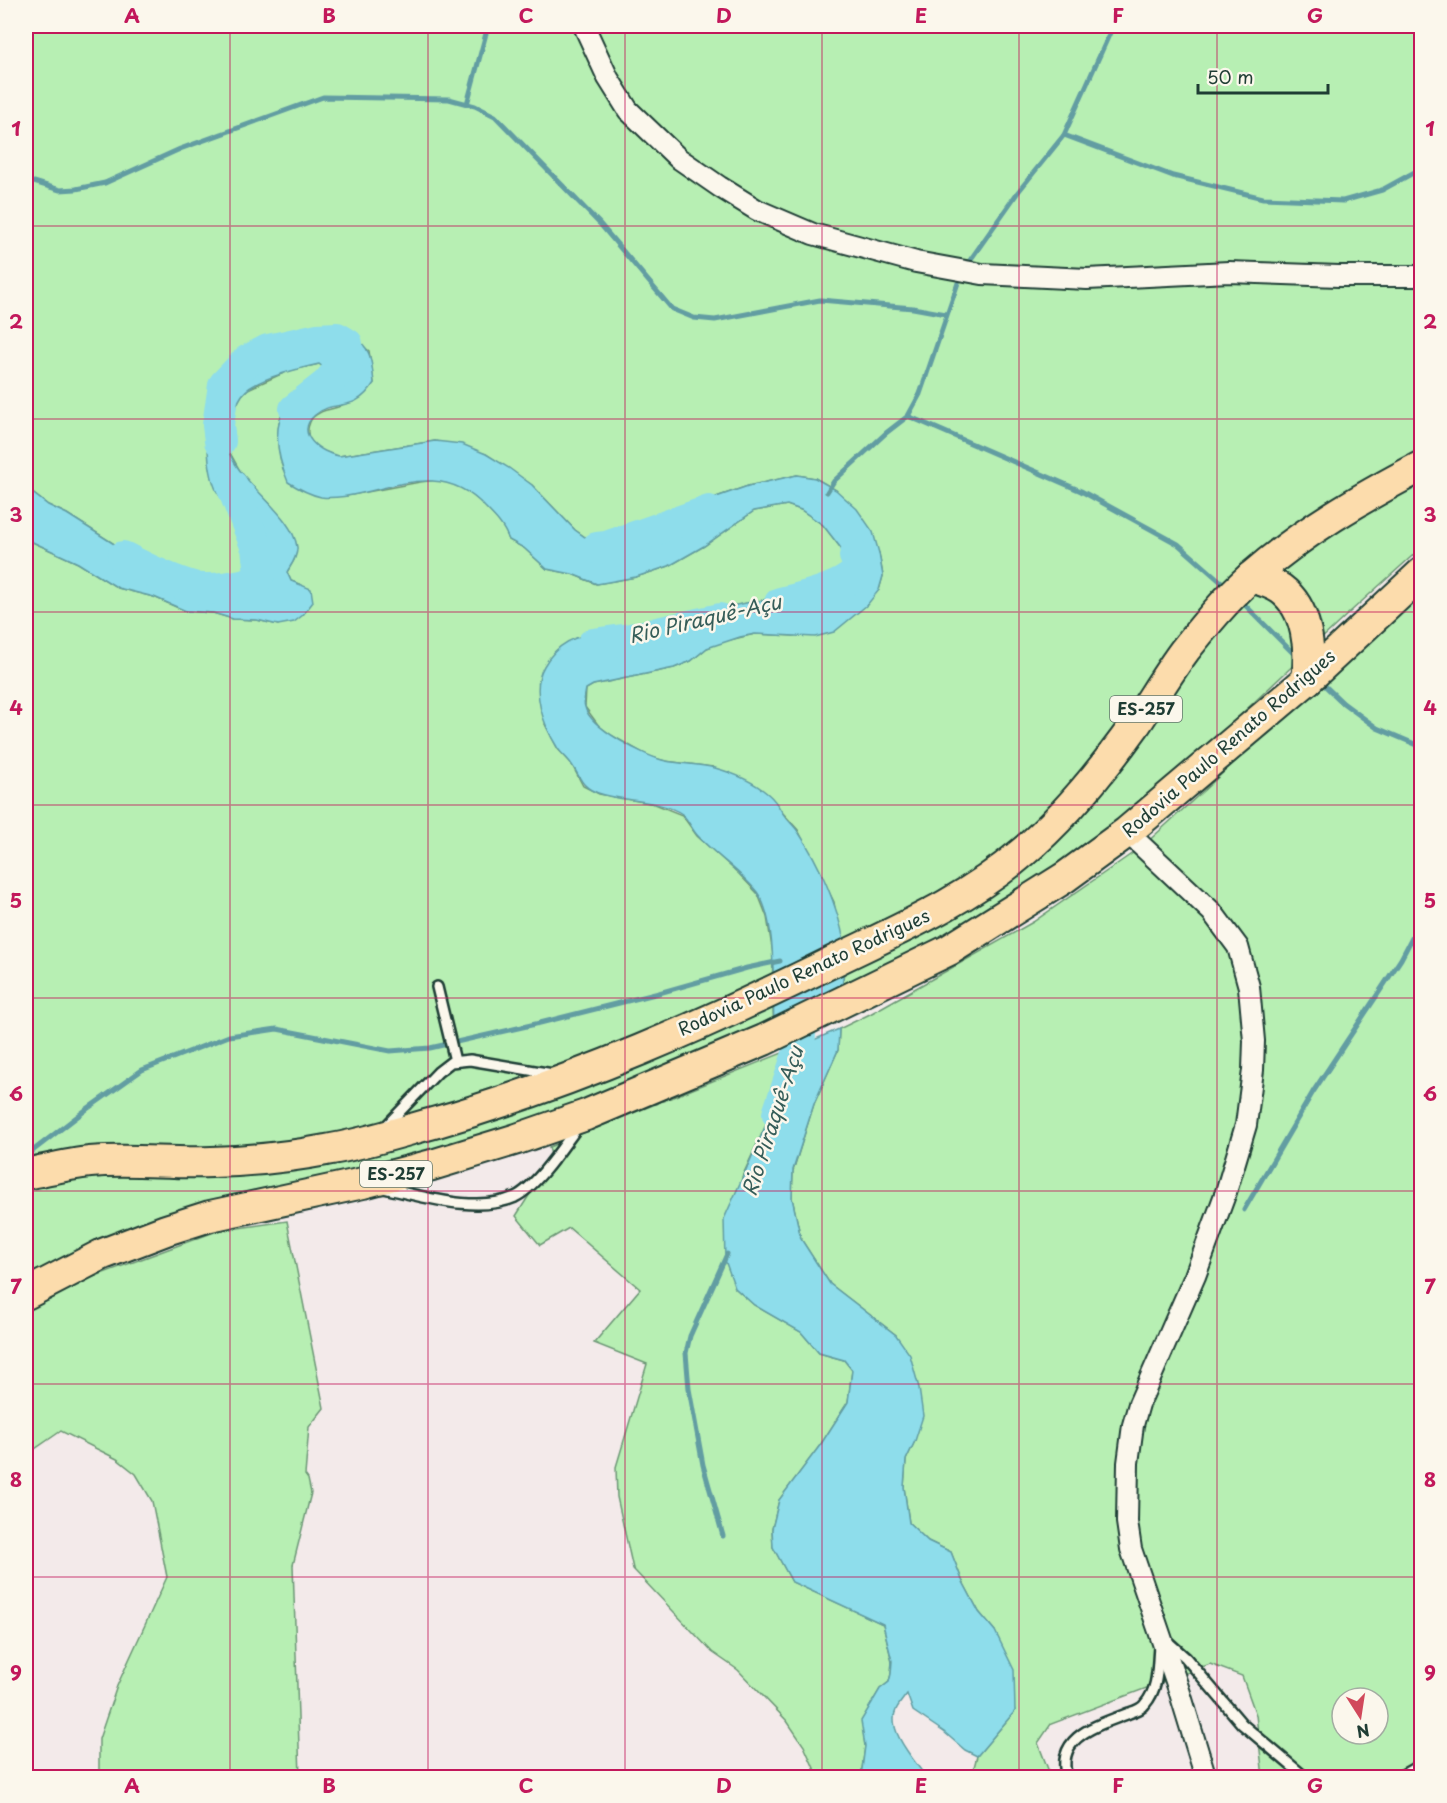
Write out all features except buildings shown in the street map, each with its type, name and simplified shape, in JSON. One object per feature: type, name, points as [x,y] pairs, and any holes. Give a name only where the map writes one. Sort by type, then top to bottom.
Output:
[{"type":"main road","name":"Rodovia Paulo Renato Rodrigues","points":[[26,1174],[90,1162],[210,1162],[273,1159],[369,1141],[495,1105],[573,1077],[759,999],[922,918],[983,883],[1048,830],[1134,727],[1183,653],[1221,607],[1251,577],[1353,502],[1422,466]]},
{"type":"main road","name":"Rodovia Paulo Renato Rodrigues","points":[[29,1288],[103,1254],[210,1216],[363,1183],[517,1139],[586,1115],[764,1040],[949,950],[1064,878],[1127,832],[1307,680],[1422,573]]},
{"type":"main road","points":[[1251,577],[1281,589],[1291,598],[1299,613],[1308,643],[1307,680]]},
{"type":"street","points":[[584,26],[608,78],[628,110],[678,158],[757,210],[813,234],[916,262],[982,274],[1087,279],[1229,272],[1422,276]]},
{"type":"street","points":[[1127,832],[1212,912],[1238,947],[1249,987],[1254,1041],[1246,1125],[1226,1192],[1196,1276],[1153,1371],[1133,1425],[1128,1463],[1127,1522],[1131,1549],[1206,1778]]},
{"type":"lane","points":[[437,987],[455,1061]]},
{"type":"lane","points":[[369,1141],[438,1072],[455,1061],[470,1060],[573,1077]]},
{"type":"lane","points":[[363,1183],[470,1204],[516,1197],[538,1178],[586,1115]]},
{"type":"lane","points":[[1067,1778],[1066,1753],[1074,1739],[1089,1730],[1144,1707],[1155,1690],[1160,1635]]},
{"type":"lane","points":[[1160,1635],[1186,1658],[1242,1724],[1306,1778]]},
{"type":"lane","points":[[1397,1778],[1422,1764]]},
{"type":"green space","points":[[26,26],[1421,26],[1421,548],[1166,785],[1040,882],[841,996],[844,971],[834,902],[798,830],[782,812],[713,767],[665,761],[648,756],[599,726],[585,707],[586,689],[593,685],[674,668],[691,661],[707,648],[721,642],[755,634],[794,636],[879,590],[883,576],[879,553],[836,490],[815,478],[797,475],[748,486],[699,503],[668,525],[646,533],[600,542],[585,537],[575,530],[532,485],[486,454],[435,441],[339,456],[315,445],[308,435],[312,418],[321,412],[343,405],[374,383],[369,351],[354,339],[306,348],[274,358],[246,374],[230,388],[212,415],[268,554],[245,582],[237,588],[220,594],[166,577],[67,514],[48,505],[26,488]]},
{"type":"green space","points":[[319,364],[334,375],[333,381],[291,398],[280,419],[278,444],[283,469],[346,496],[437,480],[459,485],[479,500],[505,528],[509,540],[524,548],[547,569],[572,574],[596,584],[636,577],[669,566],[704,546],[754,511],[787,505],[801,510],[823,525],[840,547],[848,560],[846,568],[839,582],[827,591],[769,599],[721,609],[656,639],[644,640],[624,635],[545,724],[558,749],[571,763],[583,786],[599,794],[655,804],[682,815],[697,836],[758,894],[767,917],[773,954],[774,1026],[514,1131],[26,1278],[26,539],[78,563],[118,588],[154,597],[185,611],[213,613],[233,619],[257,620],[278,625],[299,584],[291,581],[287,572],[294,560],[270,504],[244,478],[229,451],[226,433],[229,418],[248,389],[288,371]]},
{"type":"green space","points":[[1421,595],[1421,1777],[1263,1777],[1256,1715],[1242,1676],[1210,1664],[1051,1724],[1038,1743],[1051,1777],[975,1777],[974,1767],[977,1756],[1015,1711],[995,1631],[979,1612],[962,1580],[951,1552],[928,1541],[909,1523],[904,1487],[906,1460],[915,1441],[896,1335],[830,1284],[801,1239],[792,1198],[793,1171],[814,1104],[838,1050],[839,1029],[870,1014],[1033,922],[1143,846],[1333,672]]},
{"type":"green space","points":[[802,1045],[793,1072],[742,1177],[735,1288],[754,1305],[801,1332],[819,1353],[844,1360],[852,1370],[848,1402],[821,1444],[779,1500],[772,1529],[773,1547],[792,1582],[883,1624],[892,1662],[891,1674],[889,1682],[880,1689],[862,1721],[865,1746],[861,1777],[818,1777],[804,1746],[787,1721],[738,1670],[712,1652],[633,1569],[617,1497],[616,1467],[647,1364],[594,1343],[640,1289],[569,1228],[540,1245],[516,1216],[552,1159],[549,1147]]},
{"type":"green space","points":[[287,1221],[324,1408],[309,1427],[305,1475],[311,1493],[293,1565],[300,1777],[99,1777],[99,1739],[117,1686],[167,1577],[152,1501],[136,1474],[117,1459],[61,1431],[26,1455],[26,1311],[82,1281],[217,1231]]},
{"type":"water","points":[[354,339],[368,351],[374,383],[367,393],[352,403],[322,410],[309,422],[307,429],[312,442],[332,454],[339,456],[435,441],[462,444],[486,454],[509,468],[532,485],[575,530],[585,537],[600,542],[646,533],[668,525],[699,503],[748,486],[797,475],[815,478],[836,490],[857,509],[873,532],[883,576],[879,590],[867,605],[834,632],[815,637],[755,634],[740,637],[707,648],[691,661],[674,668],[593,685],[586,689],[584,700],[589,715],[597,724],[633,748],[666,761],[729,772],[756,786],[774,800],[806,845],[832,900],[844,942],[841,996],[774,1026],[771,938],[764,905],[757,892],[696,834],[682,814],[652,803],[608,796],[592,791],[585,785],[552,738],[540,708],[538,686],[544,666],[551,656],[567,642],[577,637],[609,634],[643,639],[657,638],[722,609],[761,600],[814,594],[837,585],[848,560],[823,525],[801,510],[787,505],[754,511],[704,546],[669,566],[636,577],[597,584],[572,574],[547,569],[524,548],[509,540],[496,518],[471,494],[457,486],[442,482],[411,482],[352,495],[326,498],[308,493],[288,482],[279,451],[280,419],[291,398],[298,393],[333,381],[334,375],[319,364],[278,375],[249,389],[239,400],[226,430],[228,448],[237,466],[280,514],[291,530],[297,550],[287,572],[291,581],[311,589],[313,602],[294,622],[278,625],[257,620],[233,619],[213,613],[186,611],[154,597],[118,588],[78,563],[26,539],[26,488],[48,505],[67,514],[166,577],[220,594],[237,588],[245,582],[268,554],[261,539],[225,502],[214,486],[205,438],[208,421],[222,398],[232,387],[267,361],[296,350]]},
{"type":"water","points":[[839,1029],[838,1050],[814,1104],[793,1170],[792,1198],[801,1239],[830,1284],[896,1335],[910,1355],[919,1388],[923,1416],[906,1460],[904,1487],[909,1523],[928,1541],[951,1552],[962,1580],[979,1612],[995,1631],[1014,1670],[1015,1711],[977,1756],[965,1750],[944,1732],[913,1711],[907,1694],[896,1710],[895,1727],[903,1745],[926,1777],[861,1777],[865,1746],[861,1721],[880,1689],[889,1682],[891,1674],[892,1661],[883,1624],[792,1582],[773,1547],[772,1529],[779,1500],[821,1444],[848,1402],[852,1370],[844,1360],[819,1353],[801,1332],[754,1305],[735,1288],[725,1260],[724,1219],[770,1116],[793,1072],[802,1045]]},
{"type":"waterway","points":[[467,104],[488,26]]},
{"type":"waterway","points":[[966,266],[1018,192],[1064,135],[1113,26]]},
{"type":"waterway","points":[[34,182],[60,190],[105,183],[180,149],[323,97],[449,99],[475,106],[495,116],[600,224],[672,309],[694,318],[715,320],[820,300],[913,308],[946,314]]},
{"type":"waterway","points":[[1064,135],[1173,176],[1263,198],[1343,201],[1382,190],[1422,168]]},
{"type":"waterway","points":[[827,492],[834,481],[908,416],[920,394],[961,274]]},
{"type":"waterway","name":"Rio Piraquê-Açu","points":[[220,441],[218,425],[224,385],[247,361],[268,350],[317,339],[337,338],[347,344],[348,359],[327,384],[295,409]]},
{"type":"waterway","points":[[908,416],[1081,491],[1178,544],[1227,587]]},
{"type":"waterway","name":"Rio Piraquê-Açu","points":[[123,557],[177,582],[196,588],[226,588],[255,581],[260,573],[257,548],[232,486]]},
{"type":"waterway","name":"Rio Piraquê-Açu","points":[[597,548],[606,547],[709,511]]},
{"type":"waterway","name":"Rio Piraquê-Açu","points":[[780,603],[825,590],[848,579],[858,565],[855,556]]},
{"type":"waterway","points":[[1240,600],[1297,657]]},
{"type":"waterway","name":"Rio Piraquê-Açu","points":[[593,644],[630,639],[720,619]]},
{"type":"waterway","points":[[1320,681],[1343,703],[1377,728],[1422,747]]},
{"type":"waterway","points":[[1244,1210],[1313,1092],[1401,959],[1422,919]]},
{"type":"waterway","points":[[26,1156],[142,1070],[229,1036],[277,1029],[390,1051],[430,1048],[540,1023],[780,961]]},
{"type":"waterway","name":"Rio Piraquê-Açu","points":[[778,1114],[799,1051],[802,996]]},
{"type":"waterway","points":[[723,1536],[703,1465],[689,1389],[686,1353],[690,1336],[727,1254]]}]
